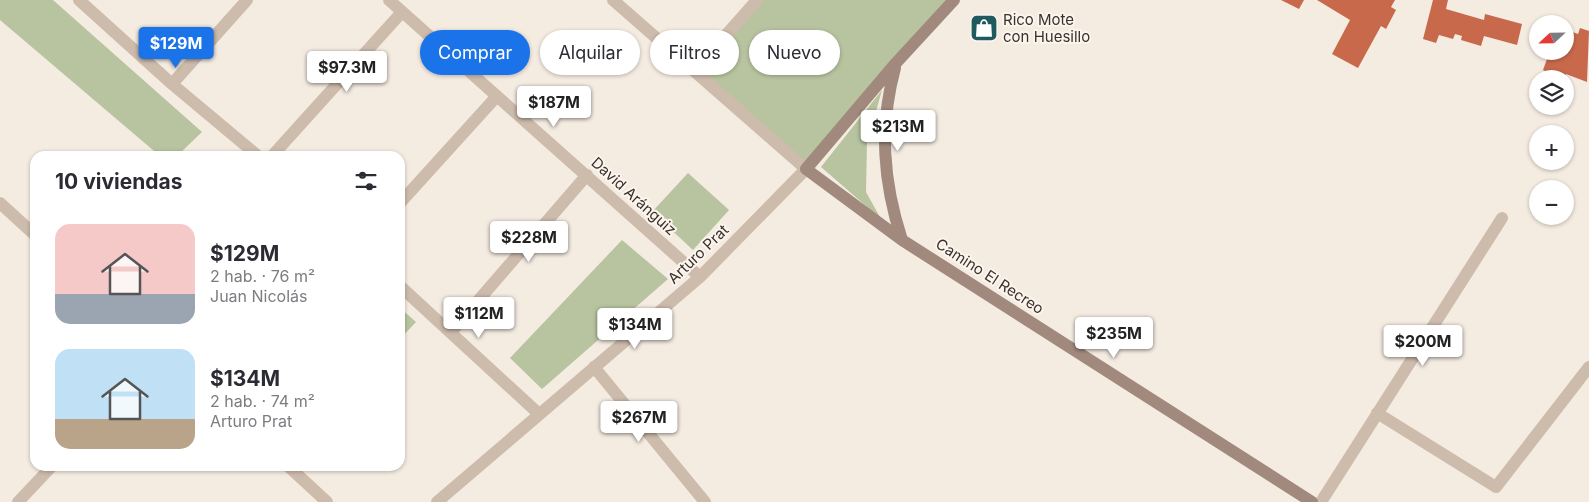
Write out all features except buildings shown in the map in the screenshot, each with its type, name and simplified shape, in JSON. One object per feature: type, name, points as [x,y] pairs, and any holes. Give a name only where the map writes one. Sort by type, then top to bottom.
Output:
[{"type":"main road","name":"Arturo Prat","points":[[806,169],[896,63],[954,0]]},
{"type":"main road","points":[[896,63],[886,110],[884,158],[887,186],[902,240]]},
{"type":"main road","name":"Camino El Recreo","points":[[806,169],[902,240],[1312,502]]},
{"type":"street","points":[[80,0],[172,84],[252,151]]},
{"type":"street","points":[[172,84],[247,0]]},
{"type":"street","name":"David Aránguiz","points":[[389,0],[700,278]]},
{"type":"street","points":[[613,0],[650,32]]},
{"type":"street","points":[[730,30],[757,0]]},
{"type":"street","points":[[277,151],[402,12]]},
{"type":"street","points":[[701,75],[806,169]]},
{"type":"street","points":[[405,197],[497,96]]},
{"type":"street","name":"Arturo Prat","points":[[437,502],[700,278],[806,169]]},
{"type":"street","points":[[450,332],[587,175]]},
{"type":"street","points":[[0,203],[30,230]]},
{"type":"street","points":[[1321,502],[1502,218]]},
{"type":"street","points":[[405,291],[539,414]]},
{"type":"street","points":[[594,367],[705,502]]},
{"type":"street","points":[[1377,413],[1496,487],[1589,367]]},
{"type":"street","points":[[18,502],[47,471]]},
{"type":"street","points":[[293,471],[327,502]]},
{"type":"green space","points":[[0,0],[53,0],[202,132],[182,151],[154,151],[0,20]]},
{"type":"green space","points":[[757,0],[954,0],[806,169],[701,75],[739,75],[739,30],[730,30]]},
{"type":"green space","points":[[882,90],[867,143],[866,192],[881,219],[821,167]]},
{"type":"green space","points":[[688,173],[729,210],[693,250],[652,212]]},
{"type":"green space","points":[[622,240],[668,279],[542,389],[510,358]]},
{"type":"green space","points":[[405,312],[416,322],[405,334]]},
{"type":"place","name":"Rico Mote con Huesillo","points":[[984,28]]}]
